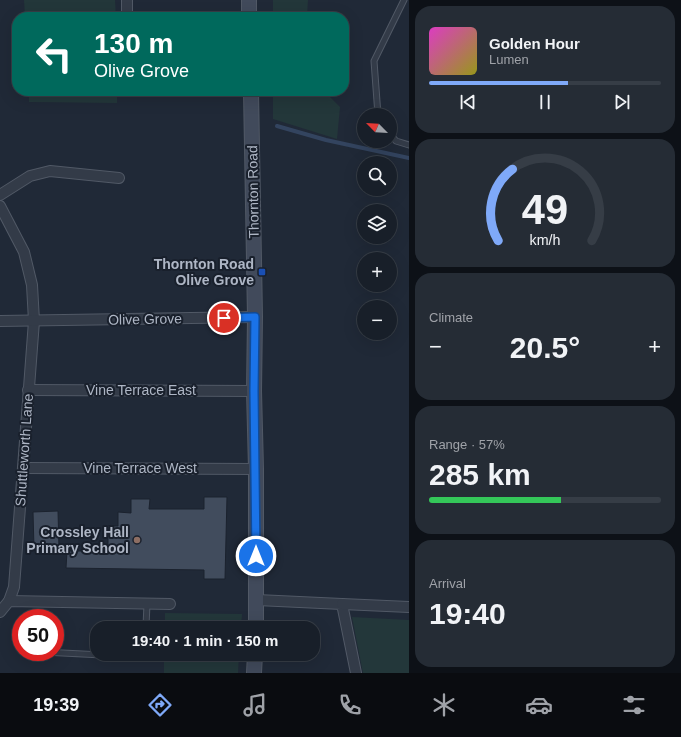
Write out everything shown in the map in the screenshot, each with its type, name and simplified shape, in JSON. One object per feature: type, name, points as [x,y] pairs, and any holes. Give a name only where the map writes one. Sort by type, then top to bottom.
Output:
[{"type":"main road","points":[[249,0],[249,12]]},
{"type":"main road","name":"Thornton Road","points":[[251,96],[255,317],[254,391],[256,468],[256,621]]},
{"type":"main road","points":[[254,673],[255,661]]},
{"type":"street","points":[[127,0],[127,12]]},
{"type":"street","points":[[0,195],[30,176],[50,171],[119,178]]},
{"type":"street","name":"Shuttleworth Lane","points":[[0,206],[24,252],[32,285],[34,321],[14,587],[9,601],[0,612]]},
{"type":"street","name":"Olive Grove","points":[[0,321],[255,317]]},
{"type":"street","name":"Vine Terrace East","points":[[28,390],[254,391]]},
{"type":"street","name":"Vine Terrace West","points":[[24,468],[256,468]]},
{"type":"street","points":[[257,600],[409,607]]},
{"type":"street","points":[[9,601],[170,604]]},
{"type":"street","points":[[342,604],[356,673]]},
{"type":"lane","points":[[377,108],[374,61],[404,0]]},
{"type":"lane","points":[[397,141],[409,144]]},
{"type":"lane","points":[[146,621],[147,604]]},
{"type":"lane","points":[[64,653],[90,654]]},
{"type":"green space","points":[[24,0],[115,0],[116,12],[25,12]]},
{"type":"green space","points":[[273,0],[308,0],[307,12],[273,12]]},
{"type":"green space","points":[[29,96],[117,96],[117,103],[29,102]]},
{"type":"green space","points":[[273,96],[329,96],[340,107],[337,139],[273,119]]},
{"type":"green space","points":[[165,613],[242,614],[242,621],[165,621]]},
{"type":"green space","points":[[352,617],[409,620],[409,673],[363,673]]},
{"type":"green space","points":[[164,661],[239,661],[238,673],[164,673]]},
{"type":"building","points":[[204,497],[227,497],[225,579],[204,579],[204,570],[66,568],[67,551],[108,551],[108,526],[118,526],[118,512],[131,513],[131,499],[150,499],[149,509],[204,509]]},
{"type":"building","points":[[58,511],[59,548],[34,549],[33,512]]},
{"type":"waterway","points":[[277,126],[326,140],[409,158]]},
{"type":"place","name":"Thornton Road Olive Grove","points":[[262,272]]},
{"type":"place","name":"Crossley Hall Primary School","points":[[137,540]]},
{"type":"route","points":[[224,318],[255,317],[254,391],[256,556]]}]
